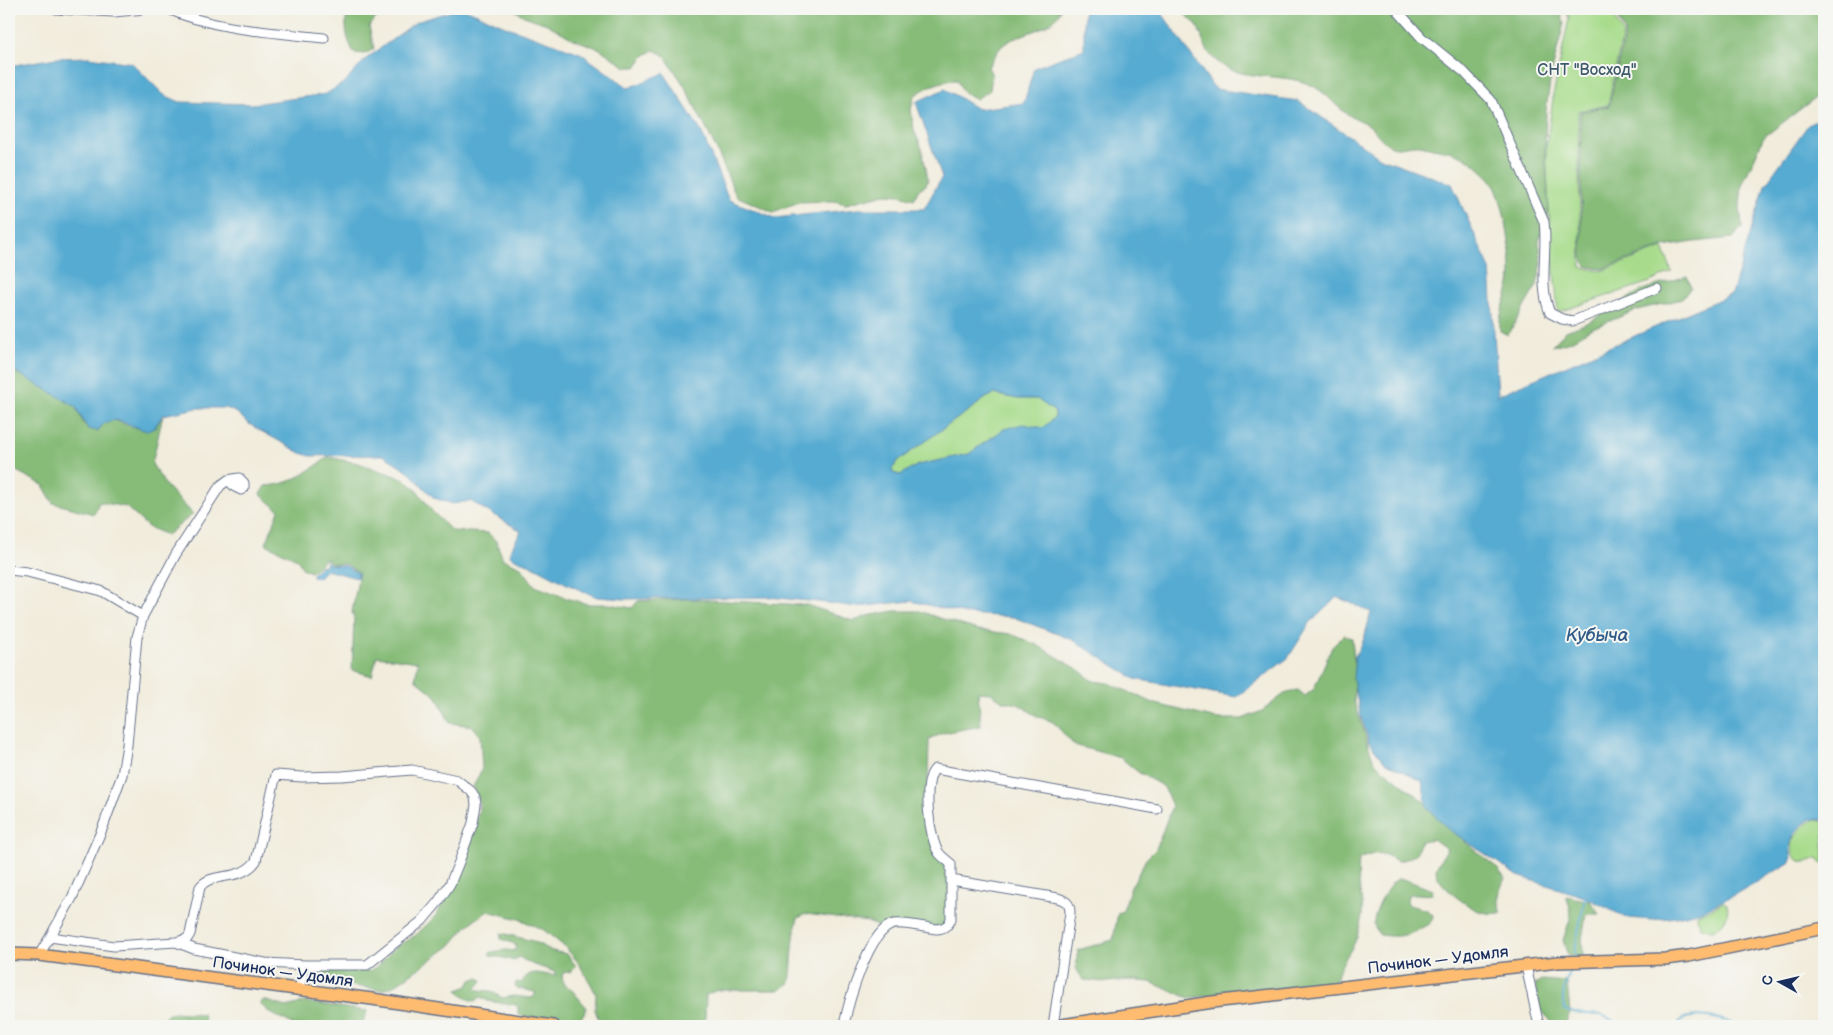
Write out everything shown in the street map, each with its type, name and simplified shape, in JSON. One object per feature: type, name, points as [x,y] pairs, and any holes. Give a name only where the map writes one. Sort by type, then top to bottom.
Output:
[{"type":"main road","name":"Починок — Удомля","points":[[1054,1026],[1212,1002],[1558,962],[1666,959],[1824,928]]},
{"type":"main road","name":"Починок — Удомля","points":[[9,954],[39,955],[299,989],[553,1026]]},
{"type":"street","points":[[56,9],[114,12],[144,9]]},
{"type":"street","points":[[168,9],[179,14],[219,24],[324,38]]},
{"type":"street","points":[[1396,9],[1421,37],[1464,72],[1491,100],[1544,222],[1546,239],[1545,296],[1550,312],[1562,319],[1573,321],[1657,288]]},
{"type":"street","points":[[39,955],[72,898],[99,836],[122,775],[128,745],[137,637],[143,616],[176,554],[220,486],[228,480]]},
{"type":"street","points":[[9,570],[37,574],[101,591],[143,616]]},
{"type":"street","points":[[844,1026],[854,988],[876,937],[886,927],[895,924],[937,929],[944,928],[951,919],[951,864],[939,853],[931,832],[928,793],[930,775],[935,769],[1157,809]]},
{"type":"street","points":[[50,937],[114,946],[176,942],[187,939],[190,934],[200,887],[203,883],[207,880],[242,872],[249,869],[256,861],[276,775],[302,777],[342,776],[412,770],[457,780],[471,791],[475,797],[476,806],[472,823],[450,884],[422,921],[367,965],[265,963],[194,949],[176,942]]},
{"type":"street","points":[[951,880],[1058,898],[1067,902],[1070,907],[1070,913],[1054,1026]]},
{"type":"street","points":[[299,989],[305,965]]},
{"type":"street","points":[[1526,966],[1538,1016],[1538,1026]]},
{"type":"street","points":[[1538,1016],[1547,1026]]},
{"type":"green space","points":[[347,9],[392,9],[380,14],[369,26],[374,49],[365,54],[354,53],[347,36]]},
{"type":"green space","points":[[513,9],[1061,9],[1050,23],[1001,47],[988,67],[992,75],[990,90],[976,99],[964,92],[957,80],[934,85],[914,96],[911,110],[914,130],[922,149],[928,179],[926,185],[919,189],[914,199],[900,195],[885,194],[846,204],[834,201],[799,202],[773,212],[736,196],[716,148],[684,85],[664,55],[654,50],[644,56],[636,67],[626,67],[600,49],[573,39],[547,24],[524,16]]},
{"type":"green space","points":[[1182,9],[1560,9],[1564,23],[1551,75],[1546,110],[1545,148],[1549,210],[1539,241],[1542,263],[1537,285],[1508,335],[1500,331],[1500,324],[1501,312],[1510,283],[1510,247],[1501,204],[1497,192],[1488,177],[1471,161],[1455,153],[1419,145],[1398,147],[1389,145],[1370,126],[1347,114],[1321,91],[1308,84],[1233,71],[1220,64],[1209,53],[1197,26]]},
{"type":"green space","name":"СНТ \"Восход\"","points":[[1565,9],[1609,9],[1623,33],[1608,105],[1578,111],[1581,267],[1601,271],[1663,248],[1672,272],[1650,282],[1558,312],[1550,231],[1546,149],[1554,91],[1569,18]]},
{"type":"green space","points":[[1612,9],[1824,9],[1824,91],[1764,137],[1742,185],[1740,206],[1742,227],[1733,238],[1663,247],[1602,269],[1586,266],[1582,258],[1580,112],[1609,106],[1625,32]]},
{"type":"green space","points":[[1687,276],[1691,287],[1682,299],[1637,310],[1590,329],[1571,341],[1552,346],[1566,331],[1589,322],[1642,290]]},
{"type":"green space","points":[[9,368],[75,406],[84,424],[98,431],[102,425],[110,420],[136,428],[155,428],[163,415],[152,464],[166,486],[193,514],[167,535],[148,527],[126,507],[99,502],[94,514],[53,503],[43,485],[9,467]]},
{"type":"green space","points":[[994,394],[1018,399],[1037,399],[1055,412],[1055,417],[1043,428],[1027,425],[993,436],[969,454],[918,465],[900,475],[893,473],[892,469],[899,460]]},
{"type":"green space","points":[[328,457],[358,463],[404,479],[417,490],[432,511],[452,531],[488,533],[496,541],[503,559],[521,567],[535,586],[569,599],[588,604],[609,604],[632,608],[638,601],[687,599],[807,605],[854,621],[867,616],[894,611],[920,611],[978,630],[1011,634],[1037,645],[1076,668],[1093,681],[1109,683],[1156,704],[1217,719],[1242,719],[1262,711],[1287,692],[1298,690],[1305,696],[1314,689],[1332,647],[1344,635],[1352,638],[1355,673],[1354,701],[1374,762],[1432,808],[1473,849],[1495,866],[1505,878],[1499,895],[1502,913],[1487,913],[1477,910],[1447,889],[1437,876],[1436,870],[1447,849],[1433,839],[1421,841],[1416,854],[1407,859],[1397,861],[1387,855],[1379,854],[1359,859],[1361,920],[1357,937],[1338,973],[1336,981],[1189,998],[1150,982],[1084,980],[1076,969],[1078,950],[1113,940],[1118,913],[1123,911],[1130,889],[1146,859],[1156,849],[1172,806],[1164,787],[1138,772],[1121,758],[1074,745],[1053,722],[1037,716],[1018,704],[1003,701],[991,693],[978,692],[981,726],[943,733],[929,740],[927,831],[951,868],[949,918],[944,926],[895,931],[883,929],[868,922],[806,914],[798,918],[796,926],[790,983],[779,990],[717,990],[706,995],[705,1022],[715,1026],[605,1026],[599,1020],[595,1010],[596,995],[592,986],[577,961],[566,948],[544,930],[519,919],[488,911],[468,925],[450,946],[394,986],[382,990],[322,981],[316,971],[344,969],[370,971],[380,964],[394,948],[416,935],[433,919],[460,873],[468,844],[476,826],[480,804],[473,787],[482,769],[480,737],[473,726],[450,723],[437,697],[415,679],[418,662],[377,656],[372,676],[352,670],[354,618],[352,612],[359,573],[346,564],[330,563],[328,559],[325,559],[311,572],[303,569],[297,559],[266,544],[279,510],[260,494],[265,486],[291,480],[306,473]]},
{"type":"green space","points":[[1816,820],[1824,822],[1824,865],[1818,858],[1807,862],[1800,861],[1792,850],[1797,833],[1806,824]]},
{"type":"green space","points":[[1398,879],[1433,890],[1432,894],[1408,895],[1407,901],[1409,905],[1427,910],[1433,915],[1432,921],[1410,934],[1396,936],[1380,935],[1376,930],[1374,919],[1386,892]]},
{"type":"green space","points":[[1566,896],[1590,901],[1600,914],[1586,914],[1582,939],[1583,957],[1568,956],[1563,940],[1571,916]]},
{"type":"green space","points":[[1723,902],[1727,904],[1728,912],[1723,923],[1712,930],[1701,927],[1697,914]]},
{"type":"green space","points":[[501,933],[533,941],[552,951],[567,954],[576,966],[572,971],[563,973],[562,978],[565,985],[586,1006],[586,1010],[579,1021],[569,1021],[563,1017],[557,1020],[521,1016],[518,1014],[518,1007],[516,1005],[488,1001],[481,997],[476,1001],[472,1001],[458,990],[468,986],[471,980],[478,978],[482,981],[476,988],[478,990],[491,991],[502,998],[513,996],[531,998],[535,996],[535,992],[517,988],[515,986],[516,982],[521,983],[526,977],[534,973],[556,975],[555,972],[529,963],[519,957],[514,961],[490,956],[492,952],[514,951],[516,948],[515,944],[501,939]]},
{"type":"green space","points":[[1542,980],[1567,982],[1570,1013],[1566,1022],[1555,1025],[1541,1011],[1535,985]]},
{"type":"green space","points":[[264,1000],[286,1007],[305,1002],[367,1011],[364,1021],[359,1026],[293,1026],[267,1011],[260,1003]]},
{"type":"green space","points":[[174,1012],[203,1014],[204,1020],[201,1026],[158,1026],[165,1016]]},
{"type":"water","name":"Кубыча","points":[[458,9],[465,9],[510,28],[580,53],[629,88],[664,73],[701,131],[729,200],[775,218],[858,209],[924,209],[942,177],[916,102],[945,89],[978,109],[1024,103],[1034,68],[1084,49],[1084,9],[1159,9],[1215,89],[1298,101],[1381,158],[1452,184],[1490,269],[1498,395],[1732,294],[1765,185],[1808,125],[1824,116],[1824,820],[1811,819],[1801,826],[1792,840],[1792,858],[1789,863],[1740,892],[1702,911],[1653,920],[1627,918],[1585,897],[1518,876],[1448,829],[1427,807],[1422,781],[1385,762],[1369,742],[1361,717],[1353,679],[1355,656],[1364,639],[1371,612],[1337,597],[1310,623],[1288,658],[1236,697],[1135,679],[1073,640],[1013,617],[966,614],[911,601],[857,607],[768,597],[625,599],[597,597],[515,559],[510,555],[510,551],[521,531],[470,501],[453,504],[434,498],[407,470],[383,455],[311,456],[301,453],[259,430],[246,422],[239,414],[226,408],[198,408],[163,415],[154,428],[147,431],[114,420],[108,421],[98,431],[88,429],[75,406],[9,368],[9,66],[56,58],[89,57],[132,63],[164,95],[180,102],[253,104],[326,94],[345,82],[366,59],[416,22]],"holes":[[[994,394],[1018,399],[1037,399],[1055,412],[1055,417],[1043,428],[1023,424],[1004,429],[969,454],[918,465],[900,475],[893,473],[892,469],[899,460],[986,398]]]},
{"type":"water","points":[[326,560],[329,564],[346,566],[358,573],[357,578],[326,570],[318,578],[312,576],[320,566],[325,565]]},
{"type":"waterway","points":[[1574,954],[1585,897]]},
{"type":"waterway","points":[[1570,972],[1563,995],[1565,1010],[1573,1013],[1602,1015],[1613,1021]]},
{"type":"waterway","points":[[1677,1026],[1683,1019],[1696,1016],[1718,1019],[1736,1026]]},
{"type":"waterway","points":[[1618,1022],[1641,1026]]}]
